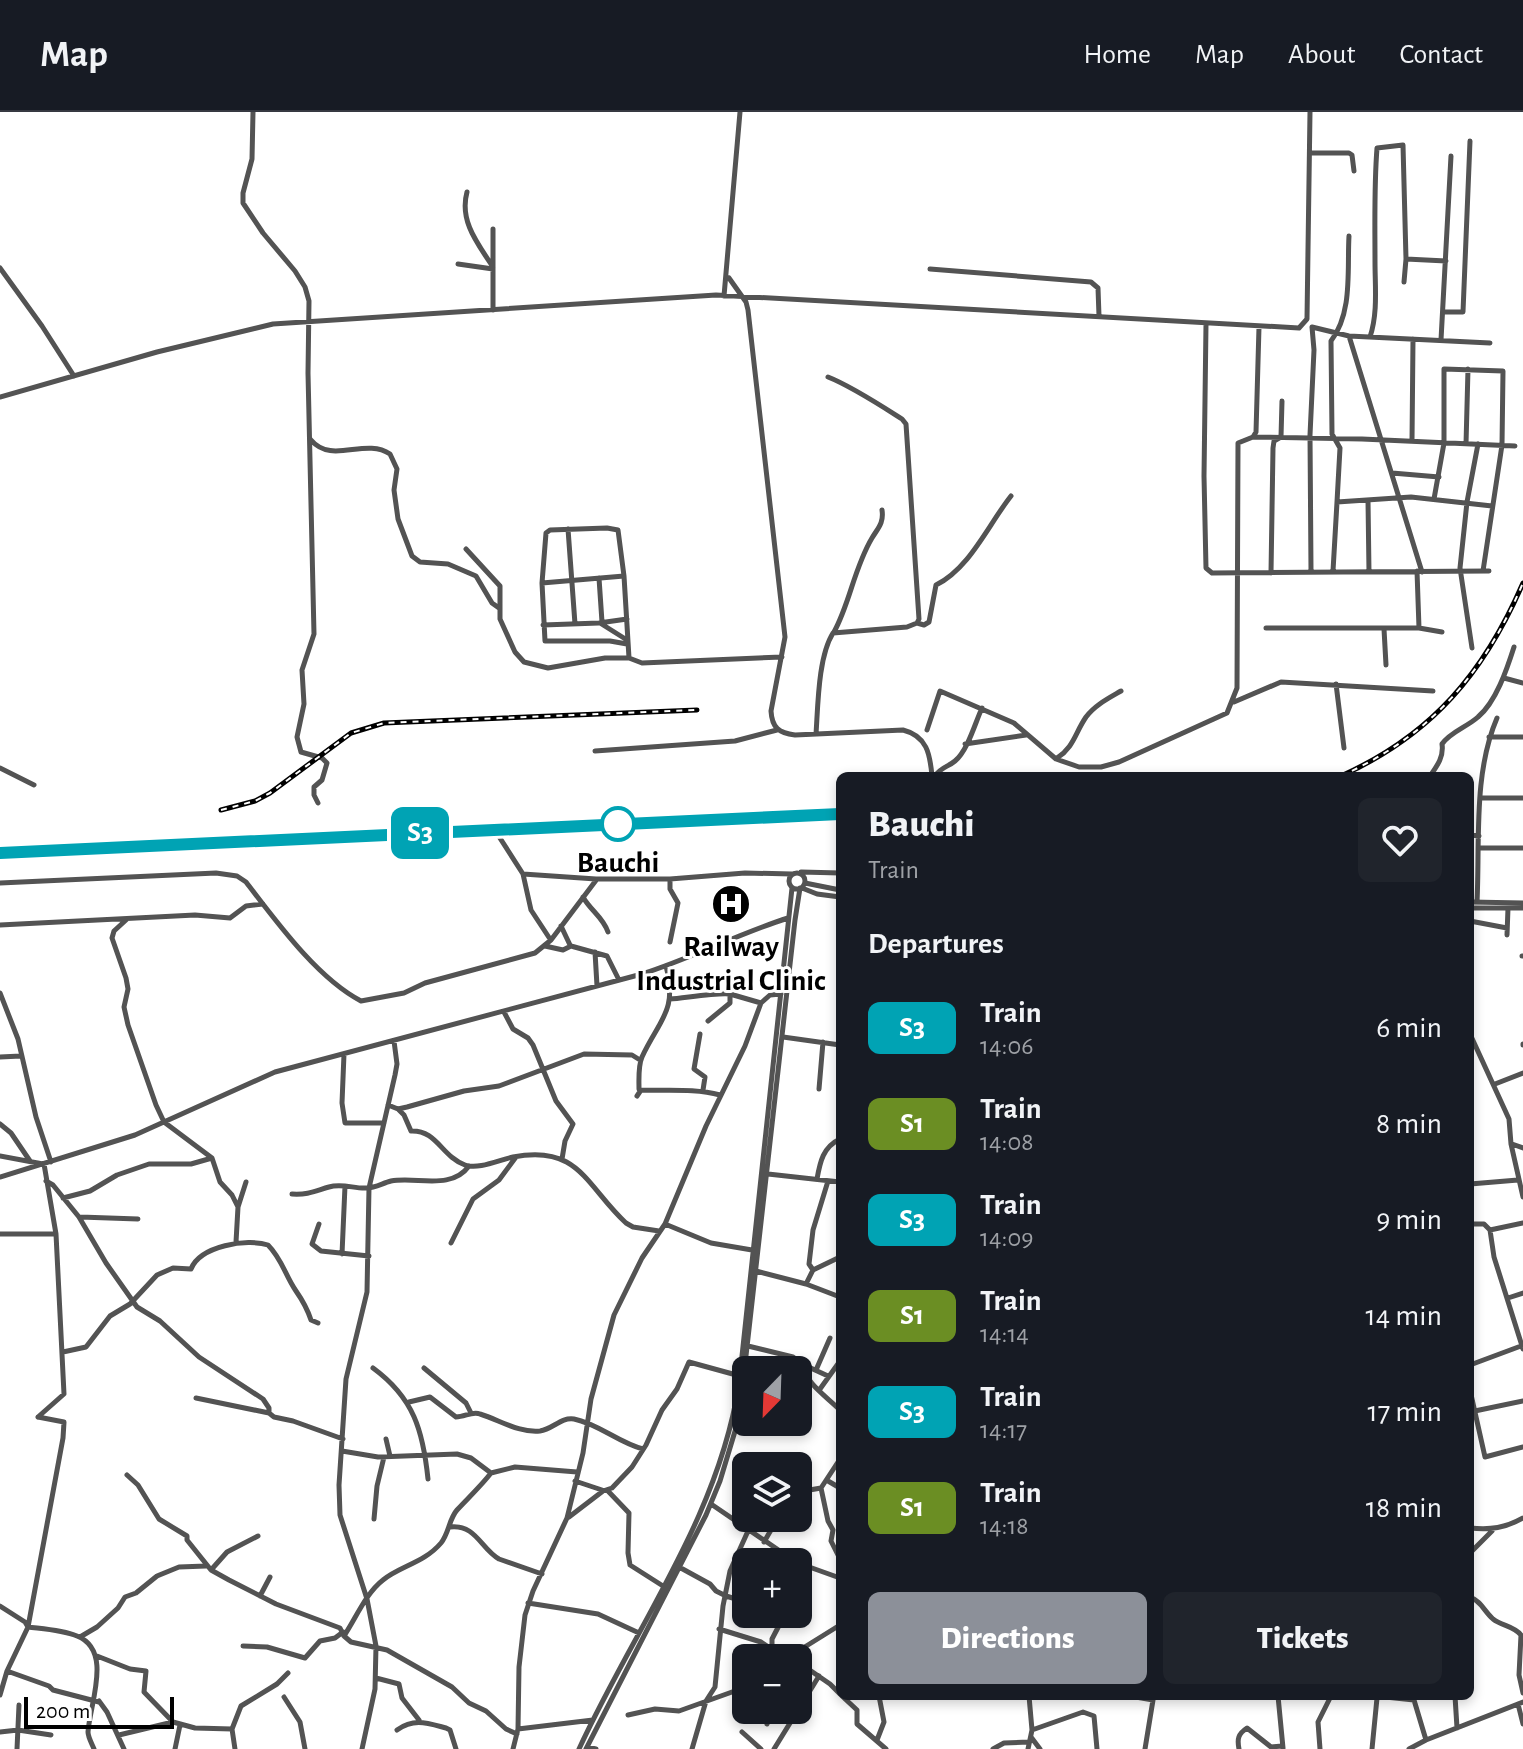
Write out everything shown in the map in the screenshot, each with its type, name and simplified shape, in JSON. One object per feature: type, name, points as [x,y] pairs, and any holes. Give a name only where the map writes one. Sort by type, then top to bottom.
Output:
[{"type":"street","points":[[253,112],[252,159],[243,203],[305,287],[309,301],[314,634],[302,670],[304,704],[297,739],[304,754],[322,758],[327,763],[322,780],[314,787],[318,803]]},
{"type":"street","points":[[723,296],[740,112]]},
{"type":"street","points":[[1304,325],[1308,310],[1310,112]]},
{"type":"street","points":[[1443,312],[1463,312],[1470,141]]},
{"type":"street","points":[[1370,337],[1375,321],[1377,238],[1374,188],[1377,148],[1403,145],[1404,282]]},
{"type":"street","points":[[1310,153],[1349,153],[1354,171]]},
{"type":"street","points":[[1441,340],[1451,156]]},
{"type":"street","points":[[467,192],[464,212],[472,236],[493,268]]},
{"type":"street","points":[[493,229],[493,310]]},
{"type":"street","points":[[1333,571],[1340,448],[1332,434],[1331,341],[1338,333],[1347,298],[1349,236]]},
{"type":"street","points":[[1406,259],[1446,261]]},
{"type":"street","points":[[458,264],[493,268]]},
{"type":"street","points":[[0,268],[74,376]]},
{"type":"street","points":[[930,269],[1091,282],[1098,288],[1099,316]]},
{"type":"street","points":[[723,296],[727,278]]},
{"type":"street","points":[[727,278],[742,296],[748,310],[783,614],[785,637],[771,711],[772,722],[784,734],[912,732],[925,744],[933,772]]},
{"type":"street","points":[[0,397],[157,352],[258,327],[308,320],[723,296],[1291,329],[1304,325],[1349,336],[1490,343]]},
{"type":"street","points":[[1206,324],[1205,558],[1206,568],[1212,573],[1486,571],[1502,445],[1503,371],[1444,369],[1444,443],[1434,499]]},
{"type":"street","points":[[1253,437],[1258,422],[1259,327]]},
{"type":"street","points":[[1311,571],[1312,327]]},
{"type":"street","points":[[1349,336],[1420,572],[1419,628]]},
{"type":"street","points":[[1412,441],[1413,339]]},
{"type":"street","points":[[1466,444],[1468,369]]},
{"type":"street","points":[[828,377],[845,384],[906,424],[919,612],[917,623]]},
{"type":"street","points":[[1281,437],[1282,401]]},
{"type":"street","points":[[927,730],[940,691],[1014,723],[1056,759],[1079,767],[1101,767],[1119,762],[1227,713],[1237,688],[1238,443],[1253,437],[1281,437],[1515,446]]},
{"type":"street","points":[[1271,573],[1273,448],[1274,441],[1281,437]]},
{"type":"street","points":[[309,438],[317,447],[330,452],[379,449],[390,454],[397,469],[394,490],[398,519],[408,550],[420,562],[448,564],[476,576],[492,603],[499,608]]},
{"type":"street","points":[[1472,648],[1460,568],[1467,502],[1478,444]]},
{"type":"street","points":[[1392,473],[1439,477]]},
{"type":"street","points":[[833,633],[907,627],[929,622],[936,585],[947,579],[968,556],[1011,496]]},
{"type":"street","points":[[1337,502],[1398,497],[1492,506]]},
{"type":"street","points":[[1368,500],[1369,572]]},
{"type":"street","points":[[816,734],[828,641],[845,612],[863,557],[883,522],[882,510]]},
{"type":"street","points":[[627,642],[545,641],[542,583],[546,533],[568,529],[618,530],[629,658]]},
{"type":"street","points":[[568,529],[575,624]]},
{"type":"street","points":[[466,549],[500,586],[502,625],[515,652],[529,665],[548,668],[605,658],[629,658],[642,663],[782,657]]},
{"type":"street","points":[[542,583],[624,576]]},
{"type":"street","points":[[599,578],[601,622],[627,642]]},
{"type":"street","points":[[543,625],[627,619]]},
{"type":"street","points":[[1266,628],[1419,628],[1442,632]]},
{"type":"street","points":[[1384,629],[1386,665]]},
{"type":"street","points":[[1433,772],[1443,752],[1445,739],[1480,715],[1504,678],[1514,647]]},
{"type":"street","points":[[1504,678],[1523,683]]},
{"type":"street","points":[[1233,703],[1281,682],[1433,691]]},
{"type":"street","points":[[1336,684],[1344,748]]},
{"type":"street","points":[[1056,759],[1073,744],[1088,714],[1121,691]]},
{"type":"street","points":[[937,772],[956,760],[982,708]]},
{"type":"street","points":[[1474,888],[1482,773],[1489,737],[1497,718]]},
{"type":"street","points":[[595,751],[749,739],[777,730]]},
{"type":"street","points":[[965,744],[1026,735]]},
{"type":"street","points":[[1489,737],[1523,737]]},
{"type":"street","points":[[0,768],[34,785]]},
{"type":"street","points":[[1480,798],[1523,798]]},
{"type":"street","points":[[498,835],[523,874],[531,910],[551,940]]},
{"type":"street","points":[[1474,835],[1479,836]]},
{"type":"street","points":[[1479,848],[1523,848]]},
{"type":"street","points":[[0,883],[228,873],[246,882],[312,961],[346,992],[361,1001],[404,993],[425,983],[522,958],[551,940],[597,879]]},
{"type":"street","points":[[523,874],[597,879],[670,879],[745,873],[836,873]]},
{"type":"street","points":[[596,1749],[586,1748],[711,1504],[739,1418],[795,920],[803,885],[803,875],[795,873]]},
{"type":"street","points":[[742,1356],[790,885],[795,873]]},
{"type":"street","points":[[803,885],[818,874]]},
{"type":"street","points":[[779,875],[790,885],[836,889]]},
{"type":"street","points":[[670,879],[670,889],[678,903],[670,942]]},
{"type":"street","points":[[803,885],[817,894],[836,896]]},
{"type":"street","points":[[583,897],[590,910],[605,923],[608,932]]},
{"type":"street","points":[[0,925],[195,915],[230,918],[246,906],[264,904]]},
{"type":"street","points":[[1474,904],[1523,906]]},
{"type":"street","points":[[1474,904],[1508,908],[1523,906]]},
{"type":"street","points":[[1474,922],[1507,932],[1508,908]]},
{"type":"street","points":[[0,1177],[135,1135],[275,1072],[666,966],[750,930],[788,918]]},
{"type":"street","points":[[126,920],[114,931],[112,938],[124,967],[128,989],[124,1007],[164,1122],[212,1158],[220,1182],[238,1207]]},
{"type":"street","points":[[561,926],[571,946]]},
{"type":"street","points":[[544,946],[563,950],[571,946],[607,956],[619,980]]},
{"type":"street","points":[[595,952],[597,986]]},
{"type":"street","points":[[666,966],[670,999],[665,1015],[640,1060],[638,1092],[703,1090],[720,1095]]},
{"type":"street","points":[[670,999],[711,996],[721,992],[761,1003]]},
{"type":"street","points":[[0,993],[18,1039],[36,1117],[51,1162]]},
{"type":"street","points":[[708,1021],[730,1003],[730,994]]},
{"type":"street","points":[[513,1749],[518,1731],[519,1667],[528,1603],[567,1518],[591,1399],[614,1315],[642,1258],[665,1224],[720,1095],[745,1046],[761,1003],[770,995],[781,994]]},
{"type":"street","points":[[504,1012],[513,1029],[528,1038],[544,1068],[556,1101],[573,1124],[565,1141],[562,1159]]},
{"type":"street","points":[[700,1034],[694,1069],[705,1077],[703,1090]]},
{"type":"street","points":[[783,1037],[836,1044]]},
{"type":"street","points":[[362,1749],[376,1678],[376,1646],[367,1599],[338,1501],[346,1379],[367,1292],[369,1188],[397,1064],[394,1041]]},
{"type":"street","points":[[819,1089],[823,1042]]},
{"type":"street","points":[[1474,1042],[1509,1119],[1511,1144],[1523,1197]]},
{"type":"street","points":[[398,1109],[464,1091],[499,1086],[575,1057],[597,1053],[632,1055],[640,1060]]},
{"type":"street","points":[[344,1054],[342,1103],[345,1123],[384,1123]]},
{"type":"street","points":[[0,1057],[21,1056]]},
{"type":"street","points":[[1495,1084],[1523,1073]]},
{"type":"street","points":[[388,1105],[404,1115],[411,1131],[417,1130],[435,1137],[445,1153],[469,1166]]},
{"type":"street","points":[[0,1124],[11,1133],[30,1161]]},
{"type":"street","points":[[817,1179],[823,1155],[828,1146],[836,1141]]},
{"type":"street","points":[[1511,1144],[1523,1148]]},
{"type":"street","points":[[292,1194],[309,1195],[328,1187],[369,1188],[404,1179],[431,1183],[462,1174],[469,1166],[517,1156],[541,1155],[562,1159],[580,1169],[626,1223],[660,1231]]},
{"type":"street","points":[[0,1156],[44,1164]]},
{"type":"street","points":[[451,1243],[473,1199],[499,1180],[517,1156]]},
{"type":"street","points":[[63,1198],[90,1191],[117,1175],[149,1164],[191,1164],[212,1158]]},
{"type":"street","points":[[0,1695],[7,1671],[28,1627],[64,1422],[38,1417],[64,1394],[56,1234],[44,1164]]},
{"type":"street","points":[[768,1174],[836,1182]]},
{"type":"street","points":[[1474,1184],[1518,1180]]},
{"type":"street","points":[[46,1181],[53,1185],[79,1217],[137,1307],[160,1321],[199,1357],[263,1399],[269,1413]]},
{"type":"street","points":[[813,1270],[809,1264],[813,1230],[828,1181]]},
{"type":"street","points":[[236,1242],[238,1207],[246,1182]]},
{"type":"street","points":[[342,1254],[345,1186]]},
{"type":"street","points":[[79,1217],[138,1219]]},
{"type":"street","points":[[1490,1230],[1523,1223]]},
{"type":"street","points":[[319,1224],[312,1244],[321,1251],[369,1256]]},
{"type":"street","points":[[665,1224],[711,1243],[752,1250]]},
{"type":"street","points":[[1474,1224],[1484,1224],[1490,1230],[1494,1257],[1522,1347],[1474,1364]]},
{"type":"street","points":[[0,1234],[56,1234]]},
{"type":"street","points":[[63,1352],[86,1347],[110,1316],[134,1300],[157,1275],[173,1268],[191,1269],[194,1262],[202,1257],[236,1242],[268,1245],[305,1302],[311,1320],[318,1323]]},
{"type":"street","points":[[806,1284],[813,1270],[836,1259]]},
{"type":"street","points":[[756,1271],[836,1295]]},
{"type":"street","points":[[1508,1298],[1523,1293]]},
{"type":"street","points":[[816,1370],[830,1338]]},
{"type":"street","points":[[748,1346],[790,1356]]},
{"type":"street","points":[[567,1518],[618,1483],[643,1449],[689,1362],[732,1374]]},
{"type":"street","points":[[820,1389],[836,1366]]},
{"type":"street","points":[[373,1368],[392,1383],[398,1395],[409,1402],[421,1431],[428,1479]]},
{"type":"street","points":[[424,1368],[466,1403],[471,1413]]},
{"type":"street","points":[[812,1368],[828,1376]]},
{"type":"street","points":[[812,1382],[836,1406]]},
{"type":"street","points":[[409,1402],[430,1397],[456,1417],[477,1413],[511,1427],[534,1430],[553,1427],[568,1419],[588,1423],[643,1449]]},
{"type":"street","points":[[196,1398],[269,1413],[343,1439]]},
{"type":"street","points":[[1474,1411],[1523,1401]]},
{"type":"street","points":[[1474,1418],[1485,1457],[1523,1447]]},
{"type":"street","points":[[579,1749],[715,1481],[732,1422]]},
{"type":"street","points":[[374,1519],[377,1486],[387,1456],[386,1439]]},
{"type":"street","points":[[342,1451],[387,1456],[462,1455],[491,1473]]},
{"type":"street","points":[[812,1490],[821,1488],[836,1466]]},
{"type":"street","points":[[243,1646],[267,1647],[305,1658],[320,1641],[344,1634],[367,1599],[387,1577],[415,1564],[441,1543],[458,1508],[491,1473],[515,1467],[577,1472]]},
{"type":"street","points":[[127,1475],[138,1485],[159,1519],[187,1536],[209,1568],[260,1596],[333,1625],[359,1644],[376,1646],[399,1655],[452,1687],[506,1729],[518,1731],[593,1720]]},
{"type":"street","points":[[575,1481],[605,1490],[629,1513],[630,1565],[663,1586]]},
{"type":"street","points":[[828,1481],[836,1486]]},
{"type":"street","points":[[821,1488],[833,1530],[831,1541],[836,1551]]},
{"type":"street","points":[[711,1504],[732,1519]]},
{"type":"street","points":[[1474,1528],[1493,1530],[1523,1518]]},
{"type":"street","points":[[450,1527],[467,1529],[478,1536],[492,1555],[542,1574]]},
{"type":"street","points":[[1474,1549],[1493,1530]]},
{"type":"street","points":[[692,1749],[706,1701],[715,1687],[720,1658],[719,1629],[730,1571],[744,1532]]},
{"type":"street","points":[[749,1532],[774,1548]]},
{"type":"street","points":[[764,1542],[770,1532]]},
{"type":"street","points":[[80,1637],[97,1627],[125,1597],[136,1593],[157,1576],[179,1567],[209,1568],[227,1552],[258,1536]]},
{"type":"street","points":[[679,1567],[732,1598]]},
{"type":"street","points":[[812,1568],[836,1577]]},
{"type":"street","points":[[260,1596],[270,1577]]},
{"type":"street","points":[[1474,1599],[1494,1619],[1518,1630],[1521,1635],[1519,1675],[1523,1693]]},
{"type":"street","points":[[528,1603],[598,1614],[639,1633]]},
{"type":"street","points":[[0,1606],[28,1627],[80,1637],[92,1646],[97,1656],[96,1698],[87,1734],[94,1749]]},
{"type":"street","points":[[811,1644],[836,1628]]},
{"type":"street","points":[[719,1629],[764,1644]]},
{"type":"street","points":[[97,1656],[130,1669],[146,1671],[144,1692],[176,1724],[175,1749]]},
{"type":"street","points":[[7,1671],[53,1690],[96,1698],[124,1749]]},
{"type":"street","points":[[812,1671],[836,1691]]},
{"type":"street","points":[[235,1749],[232,1729],[241,1706],[277,1684],[288,1673]]},
{"type":"street","points":[[774,1749],[819,1676]]},
{"type":"street","points":[[376,1678],[399,1684],[402,1698],[420,1721]]},
{"type":"street","points":[[628,1715],[655,1709],[679,1711],[732,1692]]},
{"type":"street","points":[[284,1697],[300,1722],[305,1749]]},
{"type":"street","points":[[846,1700],[857,1710],[857,1724],[886,1749]]},
{"type":"street","points":[[877,1740],[884,1722],[880,1700]]},
{"type":"street","points":[[1032,1700],[1030,1739],[1040,1749]]},
{"type":"street","points":[[1145,1749],[1154,1700]]},
{"type":"street","points":[[1239,1749],[1237,1740],[1247,1728],[1271,1747],[1283,1748],[1278,1700]]},
{"type":"street","points":[[1320,1749],[1318,1722],[1329,1700]]},
{"type":"street","points":[[1372,1749],[1376,1700]]},
{"type":"street","points":[[1414,1700],[1426,1740]]},
{"type":"street","points":[[1455,1700],[1457,1728]]},
{"type":"street","points":[[1409,1749],[1521,1703],[1523,1724]]},
{"type":"street","points":[[17,1749],[19,1705]]},
{"type":"street","points":[[993,1749],[1004,1743],[1030,1739],[1083,1712],[1094,1716],[1097,1749]]},
{"type":"street","points":[[397,1730],[405,1724],[420,1721],[448,1729],[456,1749]]},
{"type":"street","points":[[119,1735],[176,1724],[232,1729]]},
{"type":"street","points":[[0,1732],[18,1730],[51,1735]]},
{"type":"street","points":[[742,1732],[761,1749]]},
{"type":"railway","points":[[1349,772],[1402,741],[1452,698],[1491,645],[1523,583]]},
{"type":"railway","points":[[221,810],[255,801],[270,793],[351,733],[384,723],[697,710]]},
{"type":"railway","points":[[0,853],[836,814]]},
{"type":"train","name":"S3","points":[[0,853],[836,814]]},
{"type":"place","name":"Bauchi","points":[[618,824]]},
{"type":"place","name":"Railway Industrial Clinic","points":[[731,904]]}]
